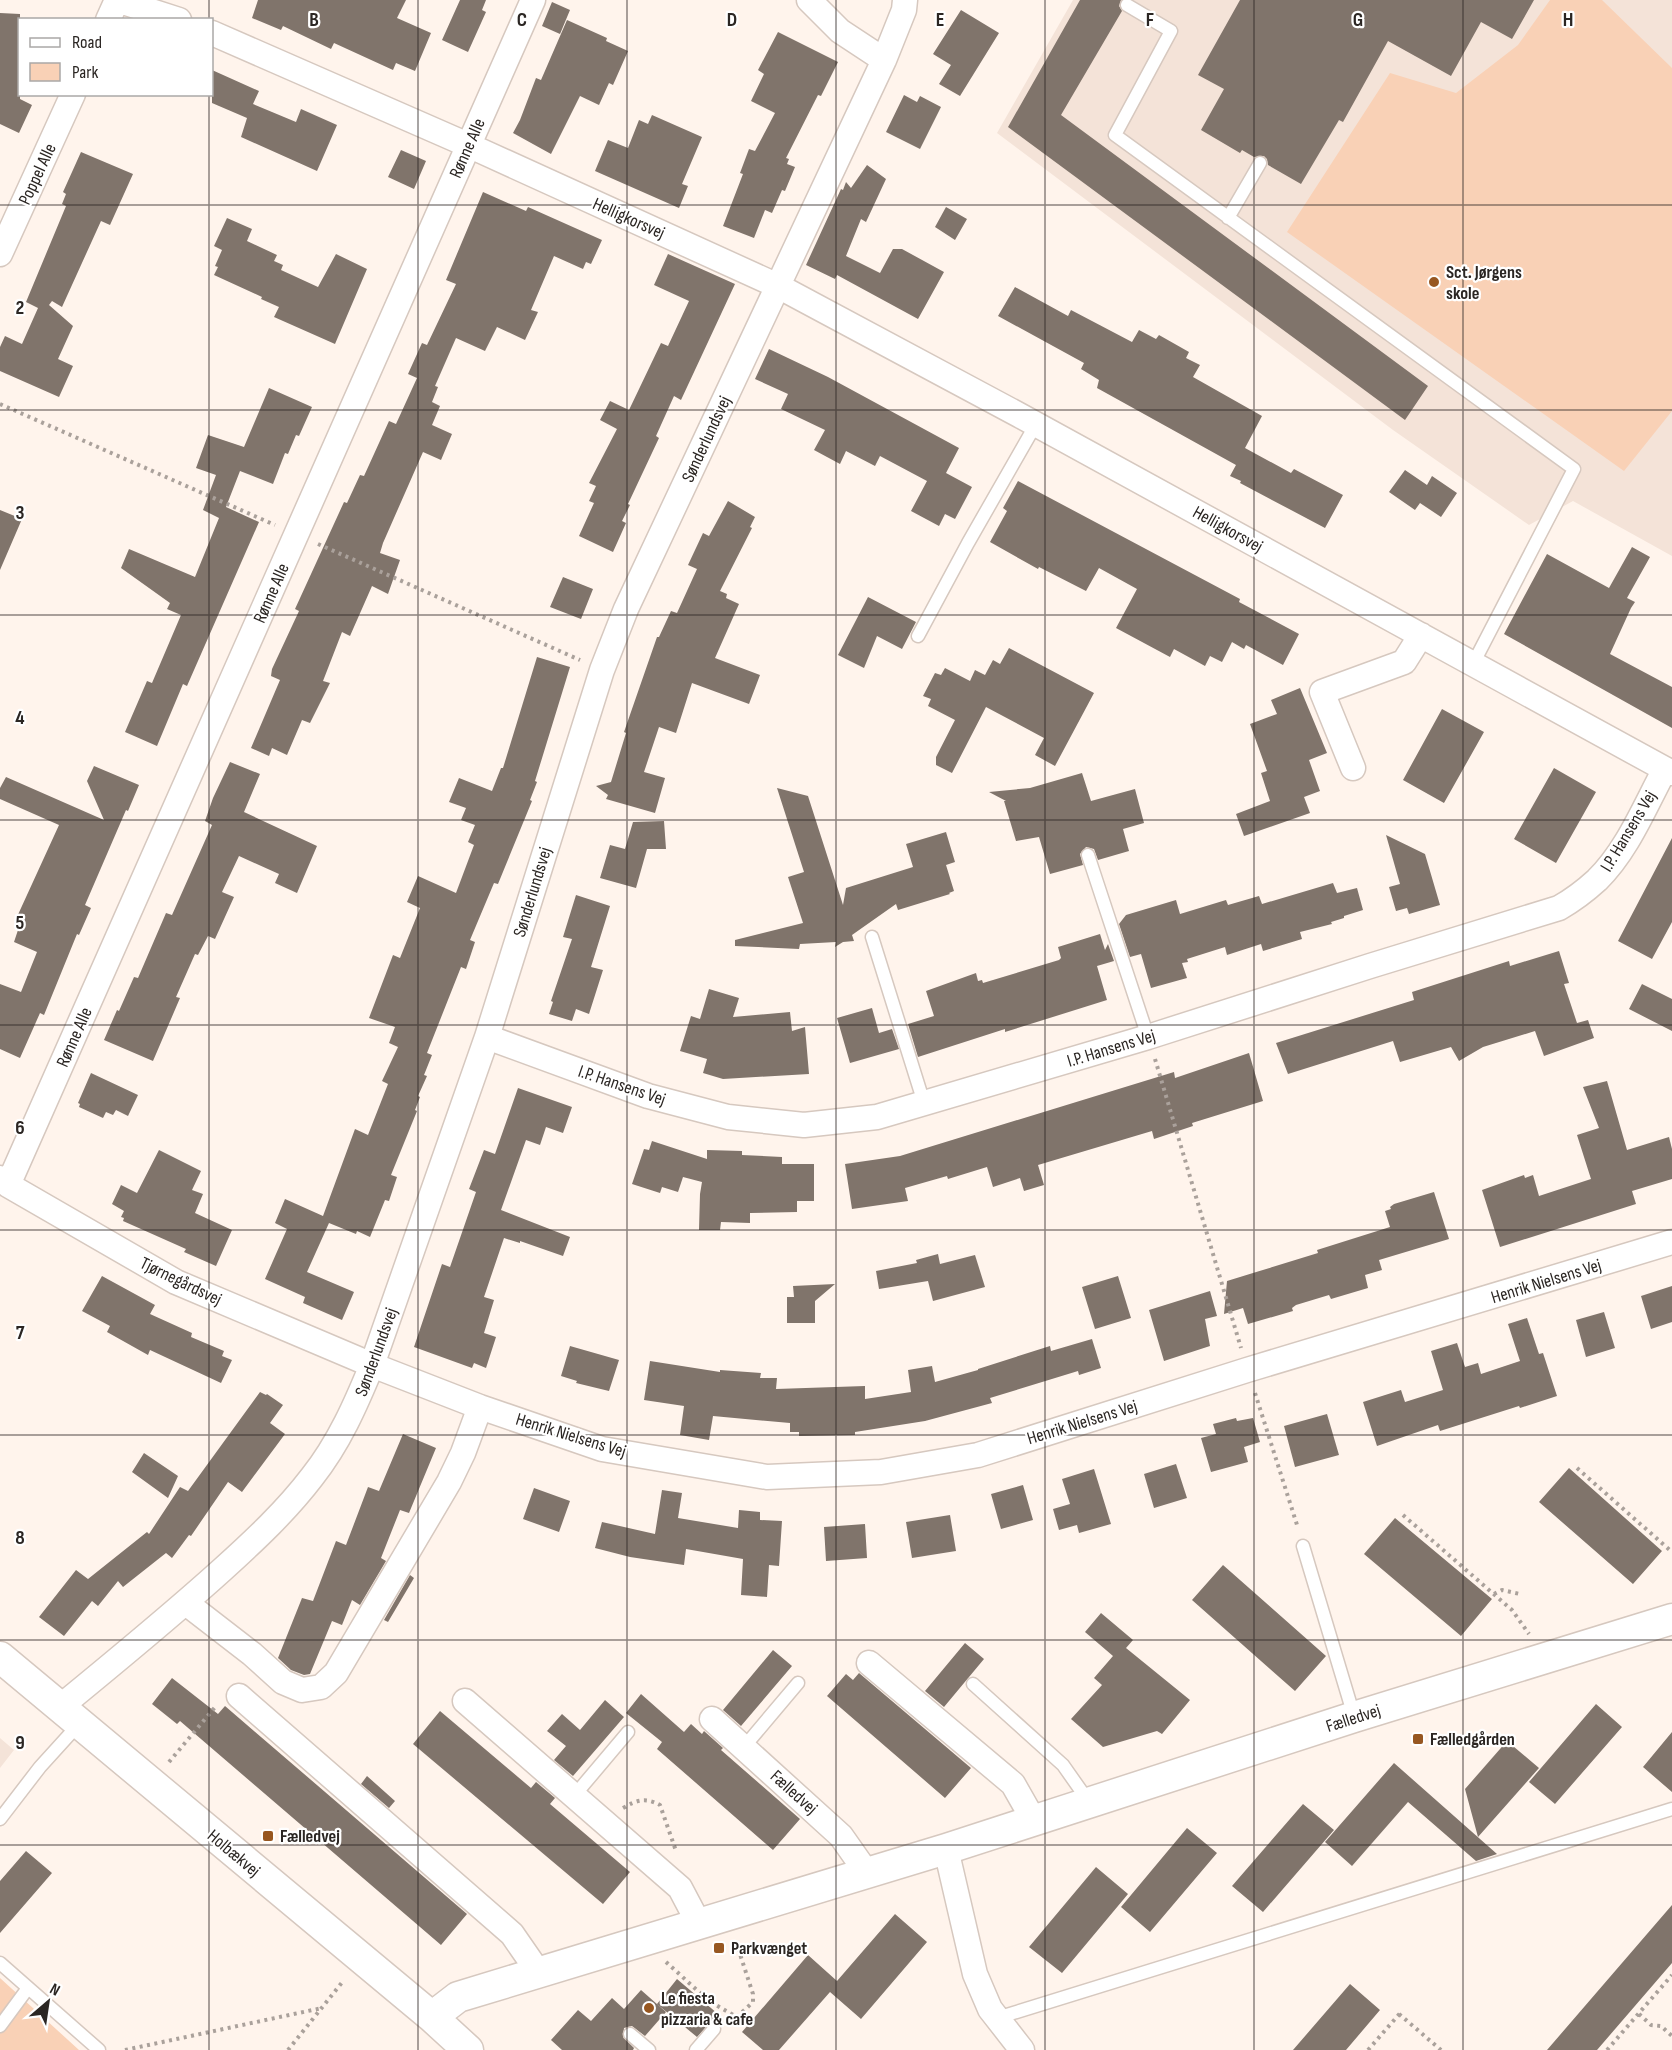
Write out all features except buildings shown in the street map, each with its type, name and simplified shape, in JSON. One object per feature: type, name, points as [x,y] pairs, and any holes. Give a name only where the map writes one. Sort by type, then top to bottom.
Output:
[{"type":"street","points":[[109,18],[117,0],[173,18]]},
{"type":"street","name":"Rønne Alle","points":[[4,1182],[533,0]]},
{"type":"street","points":[[809,0],[840,31],[884,60]]},
{"type":"street","name":"Sønderlundsvej","points":[[69,1715],[276,1520],[313,1476],[356,1406],[487,1037],[602,670],[626,609],[884,60],[904,10],[905,0]]},
{"type":"street","name":"Helligkorsvej","points":[[213,33],[468,145],[778,286],[1036,424],[1668,771]]},
{"type":"street","name":"Poppel Alle","points":[[0,254],[72,96]]},
{"type":"street","points":[[1353,768],[1322,692],[1404,662],[1421,635]]},
{"type":"street","name":"I.P. Hansens Vej","points":[[487,1037],[648,1096],[728,1117],[804,1125],[877,1117],[1148,1037],[1559,908],[1580,895],[1599,879],[1628,838],[1668,771]]},
{"type":"street","name":"Tjørnegårdsvej","points":[[4,1182],[176,1282],[372,1365]]},
{"type":"street","name":"Henrik Nielsens Vej","points":[[372,1365],[480,1407],[602,1449],[767,1477],[881,1472],[978,1455],[1247,1370],[1672,1242]]},
{"type":"street","points":[[186,1603],[252,1654],[283,1682],[302,1690],[321,1687],[336,1673],[428,1521],[463,1453],[480,1407]]},
{"type":"street","name":"Fælledvej","points":[[432,2018],[458,1998],[946,1849],[1354,1717],[1672,1619]]},
{"type":"street","name":"Holbækvej","points":[[0,1657],[468,2050]]},
{"type":"street","points":[[869,1663],[1013,1784],[1034,1821]]},
{"type":"street","points":[[239,1696],[512,1934],[538,1973]]},
{"type":"street","points":[[465,1701],[680,1888],[699,1924]]},
{"type":"street","name":"Fælledvej","points":[[712,1719],[842,1836],[867,1873]]},
{"type":"street","points":[[946,1849],[975,1974],[990,2009],[1022,2050]]},
{"type":"lane","points":[[1127,5],[1171,31],[1114,135],[1574,469],[1473,664]]},
{"type":"lane","points":[[1228,218],[1260,163]]},
{"type":"lane","points":[[918,636],[1036,424]]},
{"type":"lane","points":[[1088,855],[1148,1037]]},
{"type":"lane","points":[[872,937],[924,1103]]},
{"type":"lane","points":[[1303,1546],[1354,1717]]},
{"type":"lane","points":[[744,1747],[798,1683]]},
{"type":"lane","points":[[973,1684],[1063,1765],[1090,1803]]},
{"type":"lane","points":[[0,1819],[40,1767],[69,1715]]},
{"type":"lane","points":[[574,1796],[628,1732]]},
{"type":"lane","points":[[997,2018],[1672,1809]]},
{"type":"lane","points":[[0,1963],[99,2050]]},
{"type":"lane","points":[[0,2026],[28,1988]]},
{"type":"lane","points":[[696,2050],[714,2030]]},
{"type":"lane","points":[[630,2034],[649,2050]]},
{"type":"path","points":[[1148,1037],[1247,1370],[1303,1546]]},
{"type":"path","points":[[1577,1468],[1672,1552]]},
{"type":"path","points":[[1403,1515],[1512,1610],[1526,1629],[1542,1659]]},
{"type":"path","points":[[1665,1545],[1672,1544]]},
{"type":"path","points":[[1494,1594],[1502,1590],[1520,1594]]},
{"type":"path","points":[[151,1784],[219,1702],[239,1696]]},
{"type":"path","points":[[602,1820],[633,1802],[650,1800],[660,1805],[684,1876],[680,1888]]},
{"type":"path","points":[[643,1941],[710,2001],[737,2017],[753,2002],[753,1994],[727,1916]]},
{"type":"path","points":[[288,2050],[362,1959]]},
{"type":"path","points":[[1607,2050],[1672,1975]]},
{"type":"path","points":[[125,2050],[322,2008]]},
{"type":"path","points":[[1368,2050],[1400,2012],[1441,2050]]},
{"type":"path","points":[[1639,2014],[1651,2025],[1661,2026],[1672,2036]]},
{"type":"shaded area","name":"Sct. Jørgens skole","points":[[1073,0],[1672,0],[1672,556],[1573,501],[1529,525],[1393,430],[997,133]]},
{"type":"shaded area","points":[[0,1738],[14,1750],[0,1768]]},
{"type":"green space","points":[[1550,0],[1602,0],[1672,68],[1672,411],[1624,471],[1287,232],[1390,73],[1456,93],[1518,45]]},
{"type":"green space","points":[[0,1978],[79,2050],[0,2050]]},
{"type":"place","name":"Sct. Jørgens skole","points":[[1434,282]]},
{"type":"place","name":"Fælledgården","points":[[1418,1739]]},
{"type":"place","name":"Fælledvej","points":[[268,1836]]},
{"type":"place","name":"Parkvænget","points":[[719,1948]]},
{"type":"place","name":"Le fiesta pizzaria & cafe","points":[[649,2008]]}]
